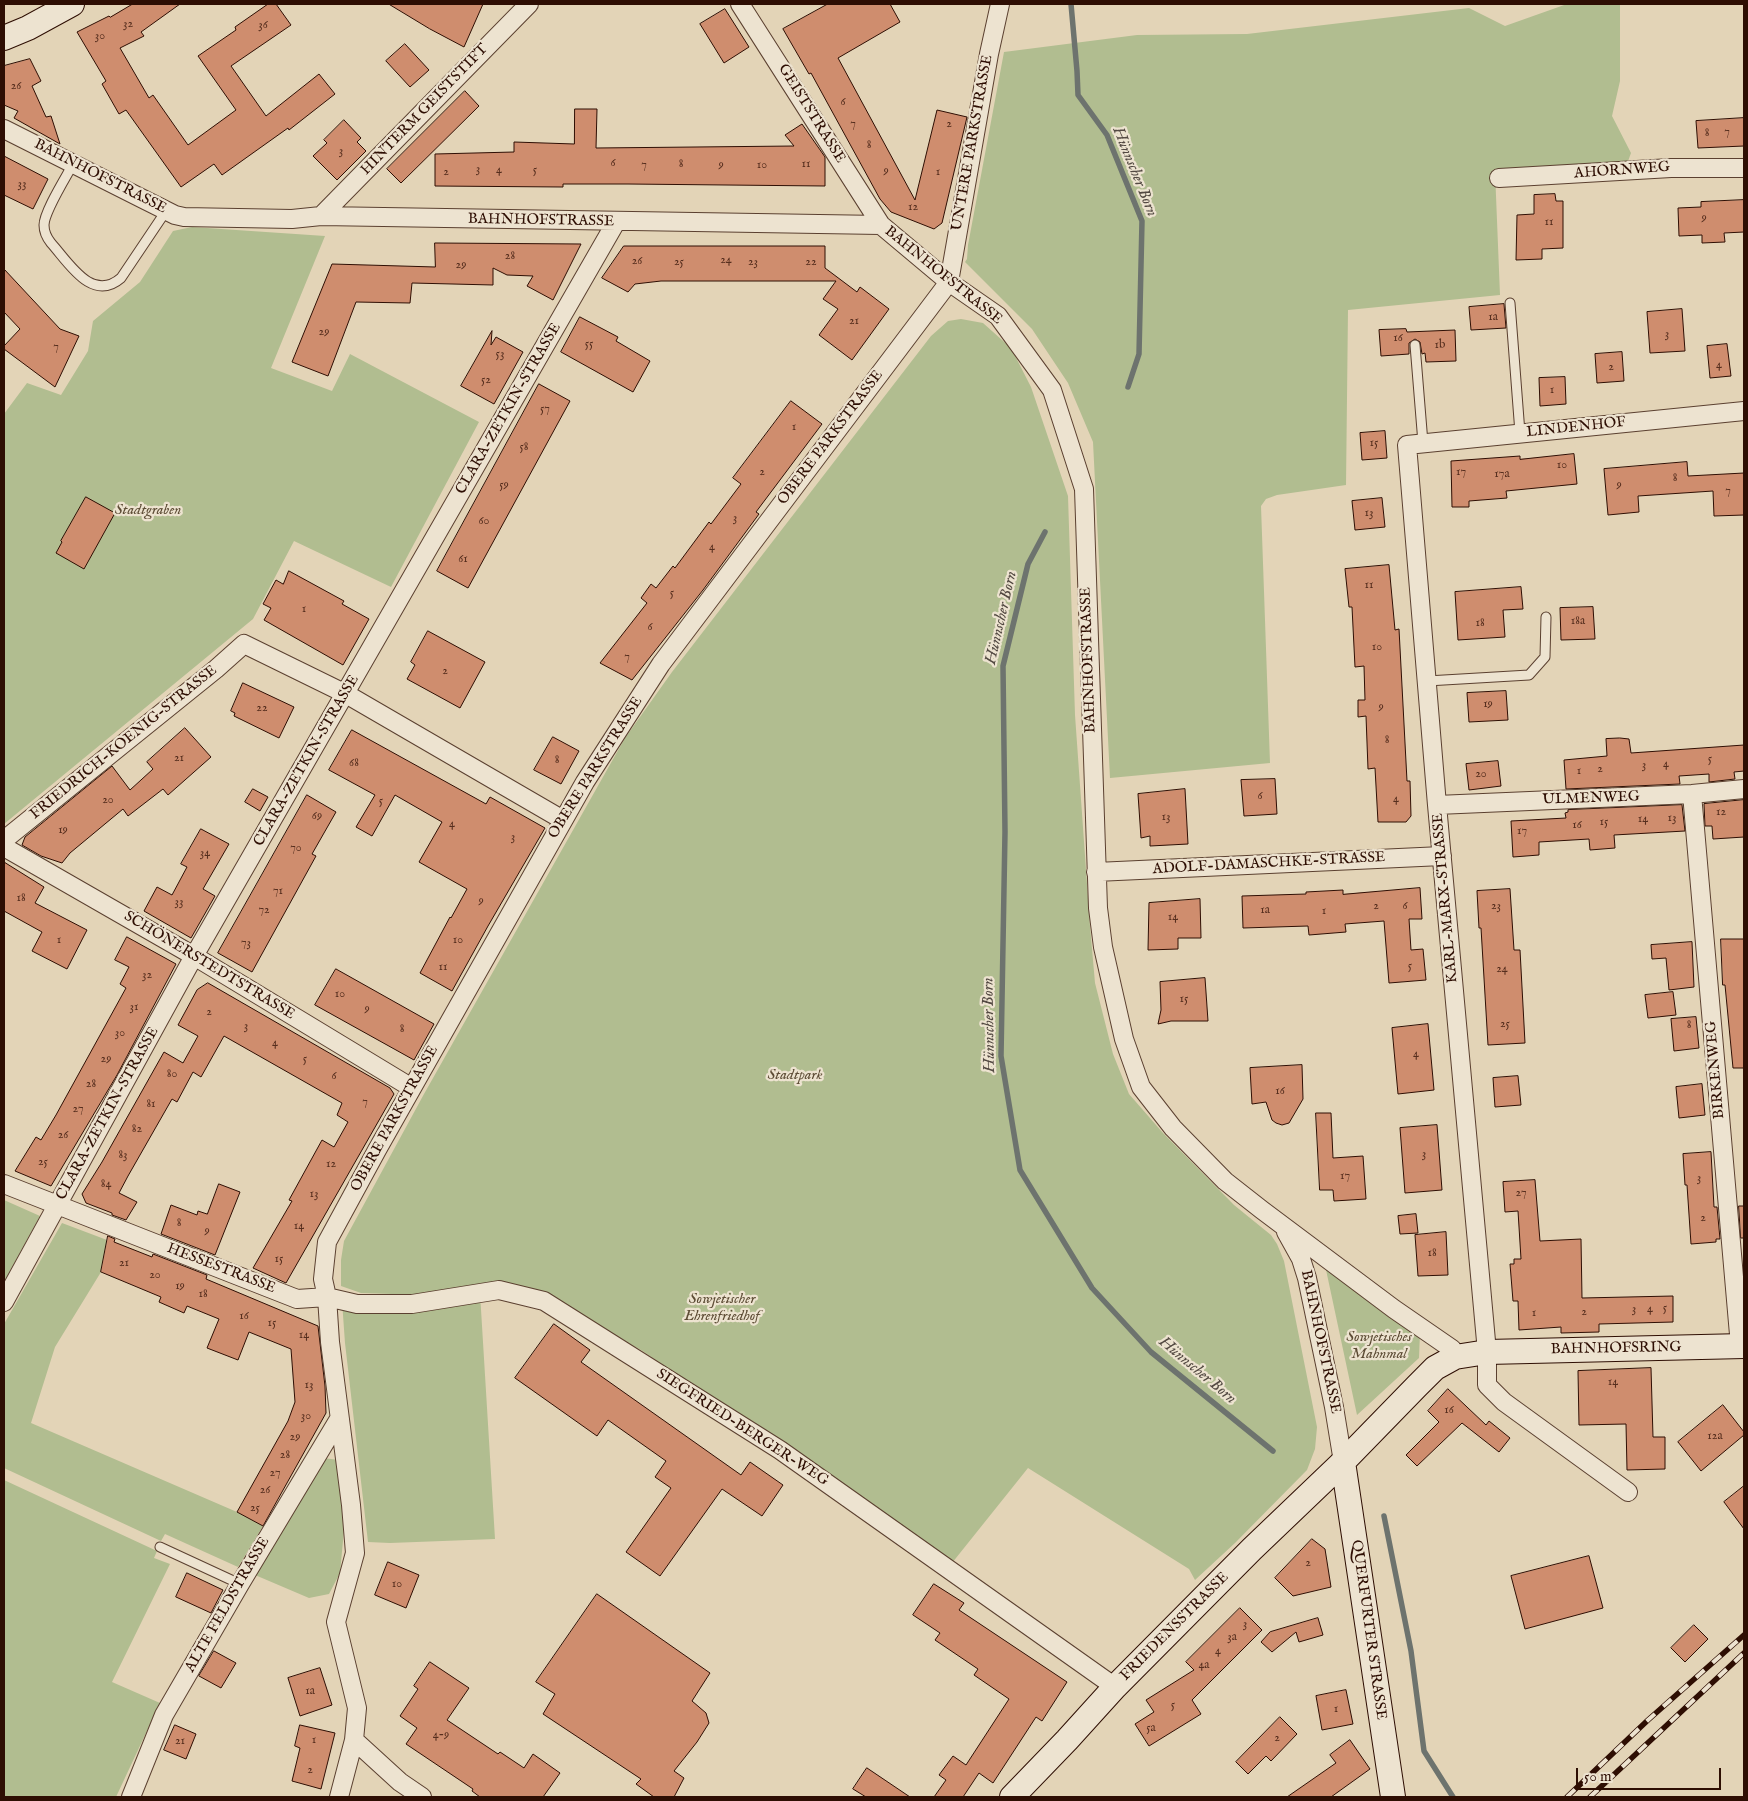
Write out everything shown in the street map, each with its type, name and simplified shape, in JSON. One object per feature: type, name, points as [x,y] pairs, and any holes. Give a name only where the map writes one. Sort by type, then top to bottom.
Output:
[{"type":"main road","points":[[4,38],[28,28],[72,4]]},
{"type":"main road","name":"BAHNHOFSRING","points":[[1344,1462],[1436,1368],[1455,1357],[1487,1352],[1742,1346]]},
{"type":"main road","name":"FRIEDENSSTRASSE","points":[[1012,1797],[1115,1687],[1252,1549],[1344,1462]]},
{"type":"main road","name":"QUERFURTER STRASSE","points":[[1344,1462],[1393,1797]]},
{"type":"street","name":"HINTERM GEISTSTIFT","points":[[321,216],[529,4]]},
{"type":"street","name":"GEISTSTRASSE","points":[[740,4],[881,225]]},
{"type":"street","name":"UNTERE PARKSTRASSE","points":[[949,282],[988,54],[1000,4]]},
{"type":"street","name":"BAHNHOFSTRASSE","points":[[4,129],[166,211],[184,216],[292,219],[321,216],[881,225],[949,282],[998,316],[1052,390],[1084,490],[1098,908],[1103,947],[1124,1039],[1141,1087],[1173,1128],[1225,1181],[1283,1227],[1394,1309],[1452,1349],[1455,1357]]},
{"type":"street","name":"AHORNWEG","points":[[1499,178],[1671,168],[1744,168]]},
{"type":"street","name":"CLARA-ZETKIN-STRASSE","points":[[4,1302],[194,956],[616,222]]},
{"type":"street","name":"OBERE PARKSTRASSE","points":[[327,1297],[323,1279],[327,1242],[585,782],[661,664],[949,282]]},
{"type":"street","name":"LINDENHOF","points":[[1415,444],[1744,411]]},
{"type":"street","name":"KARL-MARX-STRASSE","points":[[1415,444],[1427,681],[1487,1352]]},
{"type":"street","name":"FRIEDRICH-KOENIG-STRASSE","points":[[4,840],[244,644],[346,694]]},
{"type":"street","points":[[346,694],[563,820]]},
{"type":"street","name":"ULMENWEG","points":[[1437,805],[1692,794],[1744,789]]},
{"type":"street","name":"BIRKENWEG","points":[[1692,794],[1742,1346]]},
{"type":"street","name":"SCHÖNERSTEDTSTRASSE","points":[[4,847],[194,956],[412,1088]]},
{"type":"street","name":"ADOLF-DAMASCHKE-STRASSE","points":[[1096,872],[1442,856]]},
{"type":"street","name":"HESSESTRASSE","points":[[4,1184],[297,1299],[327,1297]]},
{"type":"street","name":"BAHNHOFSTRASSE","points":[[1283,1227],[1301,1259],[1307,1278],[1344,1462]]},
{"type":"street","name":"SIEGFRIED-BERGER-WEG","points":[[327,1297],[357,1304],[412,1304],[499,1290],[544,1301],[780,1450],[1115,1687]]},
{"type":"street","points":[[327,1297],[330,1342],[351,1505],[355,1553],[336,1622],[357,1708],[354,1740],[339,1797]]},
{"type":"street","points":[[1487,1352],[1487,1385],[1504,1402],[1628,1492]]},
{"type":"street","name":"ALTE FELDSTRASSE","points":[[131,1797],[164,1715],[339,1419]]},
{"type":"street","points":[[354,1740],[400,1782],[422,1797]]},
{"type":"lane","points":[[73,164],[46,215],[44,226],[47,238],[88,283],[102,286],[114,283],[121,278],[166,211]]},
{"type":"lane","points":[[1510,303],[1520,433]]},
{"type":"lane","points":[[1415,345],[1415,444]]},
{"type":"lane","points":[[1427,681],[1529,675],[1545,657],[1546,617]]},
{"type":"lane","points":[[160,1547],[240,1584]]},
{"type":"green space","points":[[1567,4],[1620,4],[1620,81],[1612,116],[1631,153],[1627,164],[1495,171],[1500,295],[1348,310],[1346,485],[1277,495],[1266,499],[1261,506],[1270,763],[1110,778],[1093,442],[1068,383],[1032,329],[965,262],[1004,52],[1137,35],[1247,34],[1469,8],[1505,26]]},
{"type":"green space","name":"Stadtgraben","points":[[192,227],[325,236],[271,368],[332,391],[350,354],[479,422],[391,587],[294,541],[253,619],[4,824],[4,414],[27,383],[61,395],[88,351],[93,321],[140,282],[173,231]]},
{"type":"green space","name":"Stadtpark","points":[[961,319],[983,323],[1011,348],[1031,387],[1068,496],[1075,715],[1090,926],[1095,983],[1113,1054],[1129,1094],[1163,1133],[1234,1205],[1271,1235],[1277,1244],[1284,1261],[1317,1427],[1315,1449],[1307,1470],[1235,1543],[1195,1580],[1189,1569],[1028,1468],[952,1563],[868,1503],[641,1350],[546,1299],[361,1293],[341,1286],[341,1260],[344,1241],[424,1094],[625,738],[672,672],[931,336],[948,321]]},
{"type":"green space","points":[[4,1200],[40,1216],[4,1282]]},
{"type":"green space","points":[[62,1223],[107,1240],[101,1272],[55,1347],[31,1423],[237,1512],[263,1526],[238,1567],[165,1534],[161,1541],[4,1468],[4,1324]]},
{"type":"green space","name":"Sowjetisches Mahnmal","points":[[1325,1265],[1420,1333],[1419,1358],[1357,1415]]},
{"type":"green space","points":[[480,1293],[495,1539],[390,1543],[368,1542],[345,1343],[342,1301]]},
{"type":"green space","points":[[323,1458],[339,1460],[344,1530],[340,1573],[329,1594],[309,1598],[255,1575]]},
{"type":"green space","points":[[4,1480],[157,1551],[154,1558],[170,1564],[112,1682],[160,1703],[116,1797],[4,1797]]},
{"type":"building","points":[[133,4],[180,4],[141,32],[144,36],[120,48],[149,98],[153,95],[188,145],[236,110],[198,56],[236,30],[235,27],[268,4],[276,4],[291,25],[231,66],[266,116],[319,74],[335,94],[289,130],[288,128],[222,175],[214,164],[181,187],[126,110],[119,114],[102,84],[106,81],[77,32]]},
{"type":"building","points":[[389,4],[483,4],[464,47]]},
{"type":"building","points":[[828,4],[890,4],[900,22],[838,58],[915,200],[937,110],[967,117],[942,223],[934,229],[891,212],[880,199],[811,73],[809,74],[783,29]]},
{"type":"building","points":[[725,9],[749,47],[724,63],[700,24]]},
{"type":"building","points":[[405,44],[429,70],[410,87],[386,61]]},
{"type":"building","points":[[30,59],[41,81],[32,86],[46,117],[51,116],[60,144],[14,118],[18,111],[4,105],[4,66]]},
{"type":"building","points":[[465,91],[479,106],[401,183],[387,169]]},
{"type":"building","points":[[575,109],[597,109],[596,148],[794,146],[785,135],[802,124],[825,157],[825,186],[563,184],[563,187],[435,186],[435,154],[514,152],[514,142],[574,144]]},
{"type":"building","points":[[1744,118],[1744,146],[1698,148],[1696,121]]},
{"type":"building","points":[[344,120],[361,138],[357,142],[366,151],[337,180],[313,156],[327,143],[324,140]]},
{"type":"building","points":[[4,156],[48,179],[33,209],[4,195]]},
{"type":"building","points":[[1555,194],[1556,201],[1563,201],[1563,248],[1542,249],[1542,259],[1516,260],[1517,215],[1534,214],[1534,195]]},
{"type":"building","points":[[1744,200],[1744,232],[1724,233],[1725,242],[1702,243],[1702,235],[1679,236],[1678,208],[1701,207],[1701,202]]},
{"type":"building","points":[[435,243],[581,244],[553,300],[527,286],[533,276],[507,275],[493,268],[493,285],[412,283],[410,303],[356,302],[328,376],[292,362],[332,264],[435,267]]},
{"type":"building","points":[[624,246],[825,246],[825,268],[857,292],[860,287],[889,309],[852,360],[819,335],[838,309],[823,299],[836,281],[661,281],[635,284],[628,292],[602,278]]},
{"type":"building","points":[[4,269],[60,329],[79,336],[55,387],[4,349],[4,346],[20,329],[4,312]]},
{"type":"building","points":[[1504,304],[1506,328],[1471,330],[1469,307]]},
{"type":"building","points":[[1682,309],[1685,351],[1650,353],[1647,312]]},
{"type":"building","points":[[580,317],[618,337],[616,341],[650,361],[633,392],[561,352]]},
{"type":"building","points":[[1406,329],[1407,332],[1455,330],[1456,361],[1426,362],[1425,353],[1422,354],[1420,342],[1415,339],[1409,343],[1409,354],[1381,356],[1379,330]]},
{"type":"building","points":[[492,331],[491,345],[496,337],[523,352],[494,404],[461,386]]},
{"type":"building","points":[[1727,344],[1731,376],[1710,378],[1707,346]]},
{"type":"building","points":[[1622,352],[1624,381],[1597,383],[1595,354]]},
{"type":"building","points":[[1565,377],[1566,404],[1540,406],[1539,378]]},
{"type":"building","points":[[539,384],[570,401],[468,588],[437,571]]},
{"type":"building","points":[[791,401],[822,424],[756,512],[759,514],[703,590],[632,680],[600,663],[647,603],[641,598],[651,584],[656,588],[673,566],[675,568],[709,522],[711,524],[741,484],[733,478]]},
{"type":"building","points":[[1385,431],[1387,458],[1362,460],[1360,433]]},
{"type":"building","points":[[1574,454],[1577,484],[1506,491],[1507,498],[1469,501],[1469,507],[1452,507],[1451,461],[1520,456],[1520,459]]},
{"type":"building","points":[[1687,462],[1688,476],[1744,473],[1744,515],[1714,516],[1713,491],[1638,496],[1639,512],[1608,515],[1604,469]]},
{"type":"building","points":[[86,497],[115,513],[84,569],[56,553]]},
{"type":"building","points":[[1382,498],[1385,527],[1355,530],[1352,501]]},
{"type":"building","points":[[1389,565],[1395,630],[1399,629],[1407,781],[1410,781],[1411,816],[1406,822],[1378,822],[1375,768],[1368,769],[1366,716],[1358,717],[1358,700],[1365,700],[1364,666],[1355,667],[1352,607],[1349,607],[1345,569]]},
{"type":"building","points":[[289,571],[344,601],[342,604],[369,619],[343,665],[264,620],[271,608],[263,604],[276,580],[283,584]]},
{"type":"building","points":[[1521,587],[1523,609],[1503,610],[1505,637],[1458,640],[1455,592]]},
{"type":"building","points":[[1593,607],[1595,639],[1561,640],[1560,608]]},
{"type":"building","points":[[428,631],[485,662],[460,708],[407,679],[415,665],[411,662]]},
{"type":"building","points":[[243,683],[294,707],[279,738],[234,716],[235,713],[231,711]]},
{"type":"building","points":[[1506,691],[1508,720],[1469,722],[1467,693]]},
{"type":"building","points":[[185,728],[211,757],[168,795],[163,789],[128,816],[123,809],[70,853],[62,863],[41,856],[22,845],[25,837],[112,766],[130,790],[153,769],[147,762]]},
{"type":"building","points":[[352,730],[486,804],[490,797],[545,828],[452,991],[420,973],[467,889],[419,862],[442,822],[395,795],[372,836],[356,827],[375,795],[329,770]]},
{"type":"building","points":[[553,737],[579,751],[561,784],[534,770]]},
{"type":"building","points":[[1606,739],[1629,739],[1631,753],[1744,745],[1744,771],[1734,772],[1735,779],[1709,782],[1709,774],[1679,776],[1680,784],[1566,789],[1564,760],[1607,756]]},
{"type":"building","points":[[1498,761],[1501,786],[1469,790],[1466,764]]},
{"type":"building","points":[[1275,779],[1277,814],[1244,816],[1241,780]]},
{"type":"building","points":[[253,789],[268,797],[260,811],[245,802]]},
{"type":"building","points":[[1185,789],[1188,844],[1150,846],[1150,836],[1141,838],[1138,794]]},
{"type":"building","points":[[307,795],[336,812],[312,854],[316,856],[252,972],[218,953]]},
{"type":"building","points":[[1744,800],[1744,837],[1713,839],[1712,826],[1705,826],[1704,804]]},
{"type":"building","points":[[1682,805],[1685,831],[1614,835],[1615,848],[1590,850],[1589,839],[1539,842],[1539,855],[1513,857],[1511,821],[1566,818],[1565,813],[1568,810]]},
{"type":"building","points":[[201,829],[229,844],[203,889],[215,896],[191,938],[144,911],[157,887],[172,895],[187,867],[181,864]]},
{"type":"building","points":[[4,862],[44,887],[35,903],[87,930],[67,969],[32,951],[42,932],[4,911]]},
{"type":"building","points":[[1420,888],[1422,919],[1409,919],[1411,950],[1423,949],[1426,980],[1389,983],[1384,921],[1345,924],[1346,932],[1309,935],[1308,926],[1243,928],[1242,896],[1306,894],[1306,892],[1343,890],[1343,894]]},
{"type":"building","points":[[1510,889],[1514,950],[1520,950],[1525,1043],[1488,1045],[1477,891]]},
{"type":"building","points":[[1200,899],[1201,938],[1178,938],[1178,949],[1148,950],[1149,903]]},
{"type":"building","points":[[127,937],[176,964],[117,1075],[51,1186],[15,1171],[36,1137],[41,1140],[126,988],[120,984],[129,967],[115,960]]},
{"type":"building","points":[[1721,939],[1744,939],[1744,1068],[1733,1068],[1725,985],[1723,985]]},
{"type":"building","points":[[1692,942],[1694,987],[1669,990],[1666,958],[1652,959],[1651,945]]},
{"type":"building","points":[[336,969],[434,1024],[414,1060],[315,1005]]},
{"type":"building","points":[[1205,978],[1208,1021],[1171,1021],[1158,1024],[1161,1010],[1160,982]]},
{"type":"building","points":[[208,983],[390,1088],[394,1094],[286,1283],[253,1268],[292,1201],[289,1200],[322,1140],[334,1147],[348,1122],[337,1115],[342,1103],[224,1036],[201,1077],[193,1072],[177,1102],[172,1099],[128,1176],[119,1193],[137,1202],[126,1220],[86,1203],[82,1194],[164,1052],[183,1063],[198,1036],[178,1025],[197,990]]},
{"type":"building","points":[[1673,992],[1676,1015],[1648,1018],[1645,995]]},
{"type":"building","points":[[1696,1017],[1699,1048],[1674,1051],[1671,1019]]},
{"type":"building","points":[[1428,1024],[1434,1090],[1398,1094],[1392,1028]]},
{"type":"building","points":[[1302,1065],[1303,1099],[1289,1123],[1282,1125],[1276,1123],[1272,1120],[1266,1102],[1252,1104],[1250,1068]]},
{"type":"building","points":[[1518,1076],[1521,1105],[1495,1107],[1493,1078]]},
{"type":"building","points":[[1702,1084],[1705,1115],[1679,1118],[1676,1087]]},
{"type":"building","points":[[1316,1113],[1331,1113],[1333,1158],[1363,1156],[1366,1199],[1334,1201],[1333,1190],[1320,1190]]},
{"type":"building","points":[[1437,1125],[1442,1190],[1405,1193],[1400,1128]]},
{"type":"building","points":[[1711,1152],[1714,1207],[1717,1207],[1720,1239],[1716,1239],[1716,1242],[1691,1244],[1683,1154]]},
{"type":"building","points":[[1535,1180],[1540,1241],[1581,1239],[1582,1298],[1673,1296],[1673,1322],[1599,1324],[1599,1332],[1561,1333],[1561,1327],[1519,1330],[1518,1301],[1513,1301],[1510,1264],[1514,1264],[1514,1259],[1521,1259],[1518,1211],[1505,1212],[1503,1182]]},
{"type":"building","points":[[219,1184],[240,1192],[215,1255],[161,1234],[171,1205],[197,1215],[198,1211],[207,1214]]},
{"type":"building","points":[[1739,1206],[1744,1206],[1744,1238],[1741,1238]]},
{"type":"building","points":[[1416,1214],[1418,1233],[1400,1234],[1398,1216]]},
{"type":"building","points":[[1446,1232],[1448,1275],[1418,1276],[1415,1235]]},
{"type":"building","points":[[108,1236],[115,1239],[114,1242],[152,1257],[153,1254],[207,1275],[206,1279],[318,1326],[326,1413],[263,1526],[237,1512],[288,1421],[295,1402],[291,1349],[249,1332],[238,1360],[207,1348],[219,1319],[187,1306],[184,1313],[159,1302],[161,1297],[101,1272]]},
{"type":"building","points":[[554,1324],[590,1350],[581,1362],[741,1475],[750,1462],[783,1485],[762,1516],[722,1489],[660,1576],[626,1552],[671,1488],[655,1477],[666,1461],[608,1420],[597,1436],[515,1378]]},
{"type":"building","points":[[1651,1368],[1653,1437],[1665,1437],[1665,1469],[1627,1470],[1626,1424],[1579,1425],[1578,1371]]},
{"type":"building","points":[[1448,1389],[1486,1425],[1489,1421],[1510,1438],[1499,1452],[1462,1423],[1417,1466],[1406,1455],[1439,1422],[1428,1411]]},
{"type":"building","points":[[1723,1405],[1744,1432],[1744,1435],[1701,1471],[1678,1442]]},
{"type":"building","points":[[1744,1486],[1744,1529],[1724,1502]]},
{"type":"building","points":[[1312,1539],[1325,1549],[1331,1587],[1293,1596],[1275,1578]]},
{"type":"building","points":[[1589,1556],[1603,1608],[1525,1629],[1511,1576]]},
{"type":"building","points":[[388,1562],[419,1575],[406,1608],[375,1595]]},
{"type":"building","points":[[187,1573],[223,1590],[211,1613],[176,1597]]},
{"type":"building","points":[[934,1584],[964,1603],[959,1610],[1067,1682],[1042,1721],[1036,1717],[993,1783],[979,1773],[963,1797],[934,1797],[946,1780],[939,1775],[953,1756],[966,1765],[1009,1699],[974,1675],[978,1669],[935,1640],[940,1633],[913,1615]]},
{"type":"building","points":[[597,1594],[710,1673],[692,1701],[706,1713],[709,1723],[674,1771],[684,1778],[674,1797],[654,1797],[636,1784],[641,1779],[543,1714],[555,1694],[536,1682]]},
{"type":"building","points":[[1240,1608],[1262,1630],[1192,1700],[1201,1714],[1149,1746],[1135,1724],[1154,1712],[1146,1700],[1194,1670],[1186,1662]]},
{"type":"building","points":[[1318,1618],[1323,1635],[1299,1642],[1296,1632],[1272,1652],[1261,1642],[1270,1632]]},
{"type":"building","points":[[1694,1625],[1708,1639],[1685,1662],[1671,1648]]},
{"type":"building","points":[[214,1651],[236,1663],[221,1688],[199,1676]]},
{"type":"building","points":[[430,1662],[469,1688],[447,1720],[498,1754],[500,1752],[524,1768],[533,1754],[560,1773],[543,1797],[480,1797],[472,1791],[473,1789],[406,1744],[417,1728],[400,1716],[418,1689],[414,1686]]},
{"type":"building","points":[[320,1668],[332,1705],[300,1716],[288,1678]]},
{"type":"building","points":[[1346,1690],[1353,1724],[1322,1730],[1316,1696]]},
{"type":"building","points":[[1280,1717],[1297,1734],[1271,1761],[1266,1756],[1248,1774],[1236,1762]]},
{"type":"building","points":[[175,1725],[196,1734],[186,1759],[164,1750]]},
{"type":"building","points":[[300,1725],[335,1733],[321,1789],[292,1781],[300,1748],[295,1746]]},
{"type":"building","points":[[1350,1740],[1370,1769],[1331,1797],[1287,1797],[1336,1763],[1330,1755]]},
{"type":"building","points":[[867,1768],[910,1797],[866,1797],[853,1789]]},
{"type":"waterway","name":"Hünnscher Born","points":[[1071,4],[1078,95],[1107,135],[1142,221],[1139,354],[1128,387]]},
{"type":"waterway","name":"Hünnscher Born","points":[[1045,532],[1028,564],[1003,666],[1005,832],[1001,1056],[1020,1170],[1092,1288],[1151,1352],[1273,1451]]},
{"type":"waterway","name":"Hünnscher Born","points":[[1384,1516],[1411,1651],[1424,1751],[1453,1797]]},
{"type":"railway","points":[[1567,1797],[1648,1720],[1744,1635]]},
{"type":"railway","points":[[1590,1797],[1744,1653]]},
{"type":"park label","name":"Sowjetischer Ehrenfriedhof","points":[[722,1308]]}]
